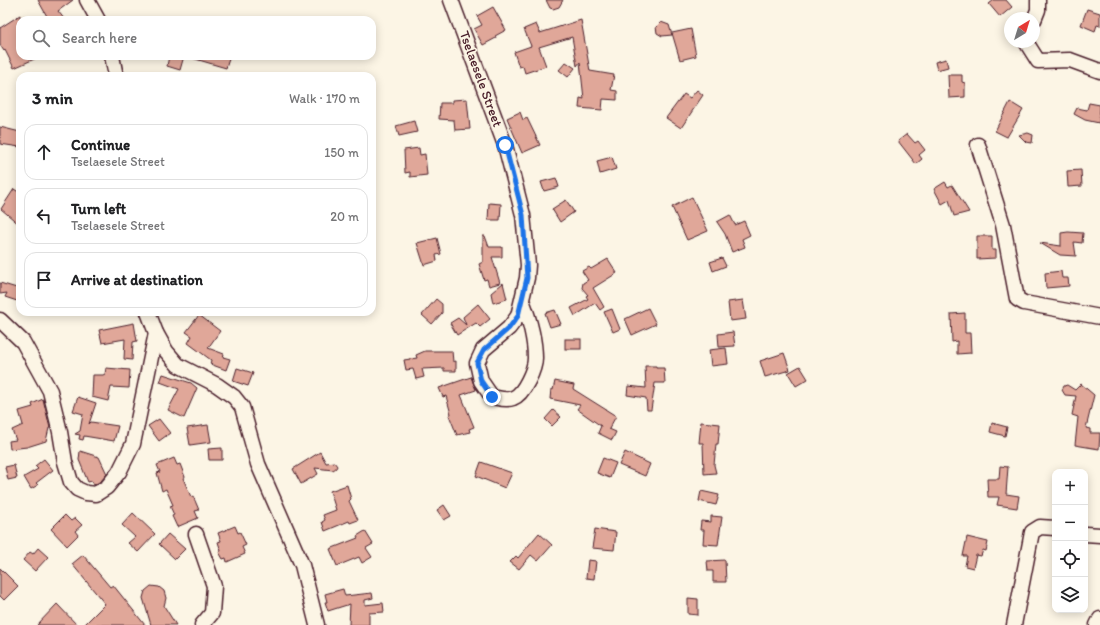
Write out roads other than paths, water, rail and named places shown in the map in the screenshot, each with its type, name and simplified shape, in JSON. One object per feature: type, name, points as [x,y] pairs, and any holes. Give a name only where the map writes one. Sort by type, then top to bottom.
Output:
[{"type":"street","points":[[87,0],[96,16]]},
{"type":"street","name":"Tselaesele Street","points":[[451,0],[505,145],[523,215],[528,265],[518,316],[509,328],[484,350],[477,363],[481,381],[492,397],[505,400],[515,398],[526,384],[533,370],[535,359],[531,328],[522,300]]},
{"type":"street","points":[[1037,12],[1038,0]]},
{"type":"street","points":[[1030,48],[1038,61],[1070,60],[1100,71]]},
{"type":"street","points":[[113,60],[115,72]]},
{"type":"street","points":[[978,145],[1003,225],[1016,299],[1024,303],[1100,317]]},
{"type":"street","points":[[150,316],[156,333],[166,351],[178,365],[217,385],[234,397],[242,407],[258,464],[302,565],[317,625]]},
{"type":"street","points":[[0,320],[23,342],[50,391],[60,432],[65,462],[71,482],[77,489],[86,493],[96,494],[107,488],[119,472],[133,444],[156,333]]},
{"type":"street","points":[[1014,625],[1032,532],[1040,527],[1052,528]]},
{"type":"street","points":[[196,534],[214,586],[212,613],[202,625]]},
{"type":"street","points":[[1088,534],[1100,535]]},
{"type":"street","points":[[1097,625],[1100,619]]}]
